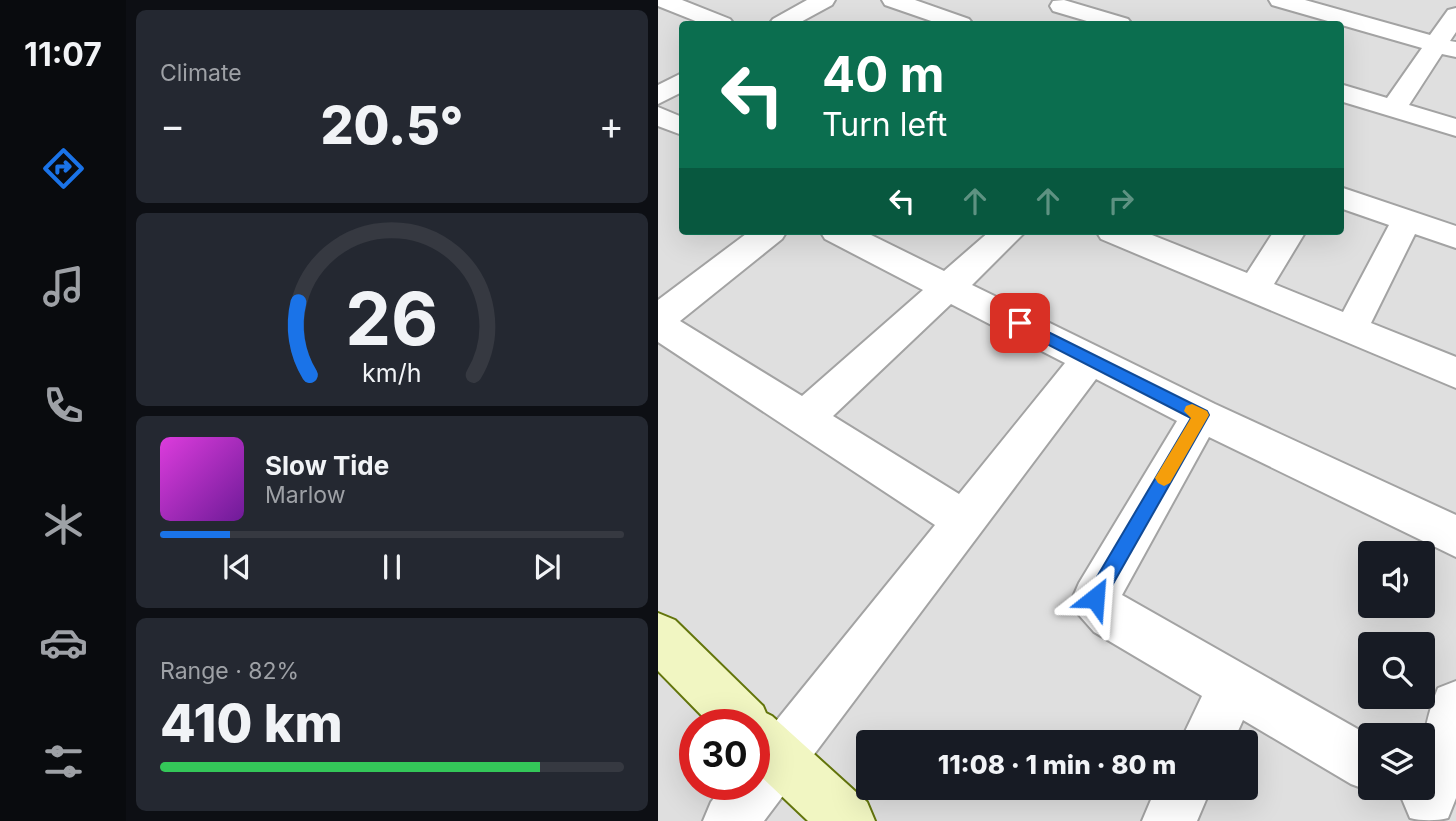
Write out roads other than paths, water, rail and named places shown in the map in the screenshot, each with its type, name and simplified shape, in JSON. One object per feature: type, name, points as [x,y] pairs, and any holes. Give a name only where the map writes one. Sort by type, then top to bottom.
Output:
[{"type":"street","points":[[662,0],[714,21]]},
{"type":"street","points":[[786,21],[824,0]]},
{"type":"street","points":[[893,0],[922,4],[955,21]]},
{"type":"street","points":[[1280,0],[1445,47]]},
{"type":"street","points":[[895,21],[922,4]]},
{"type":"street","points":[[1059,8],[1109,21]]},
{"type":"street","points":[[1392,108],[1445,47],[1456,15]]},
{"type":"street","points":[[1344,39],[1357,23]]},
{"type":"street","points":[[658,96],[679,84]]},
{"type":"street","points":[[1344,93],[1456,128]]},
{"type":"street","points":[[658,115],[679,126]]},
{"type":"street","points":[[1344,198],[1456,237]]},
{"type":"street","points":[[1351,329],[1407,220]]},
{"type":"street","points":[[764,235],[672,290],[658,322],[963,520]]},
{"type":"street","points":[[844,235],[1201,415],[1456,537]]},
{"type":"street","points":[[804,418],[1006,235]]},
{"type":"street","points":[[1122,235],[1456,373]]},
{"type":"street","points":[[1254,290],[1288,235]]},
{"type":"street","points":[[770,726],[963,520],[1090,359]]},
{"type":"street","points":[[1201,415],[1095,598],[1110,616],[1358,758]]},
{"type":"street","points":[[658,637],[730,709]]},
{"type":"street","points":[[1212,730],[1233,686]]},
{"type":"street","points":[[1431,801],[1456,706]]},
{"type":"street","points":[[770,748],[848,821]]},
{"type":"street","points":[[730,821],[737,800]]},
{"type":"street","points":[[1168,821],[1178,800]]}]
